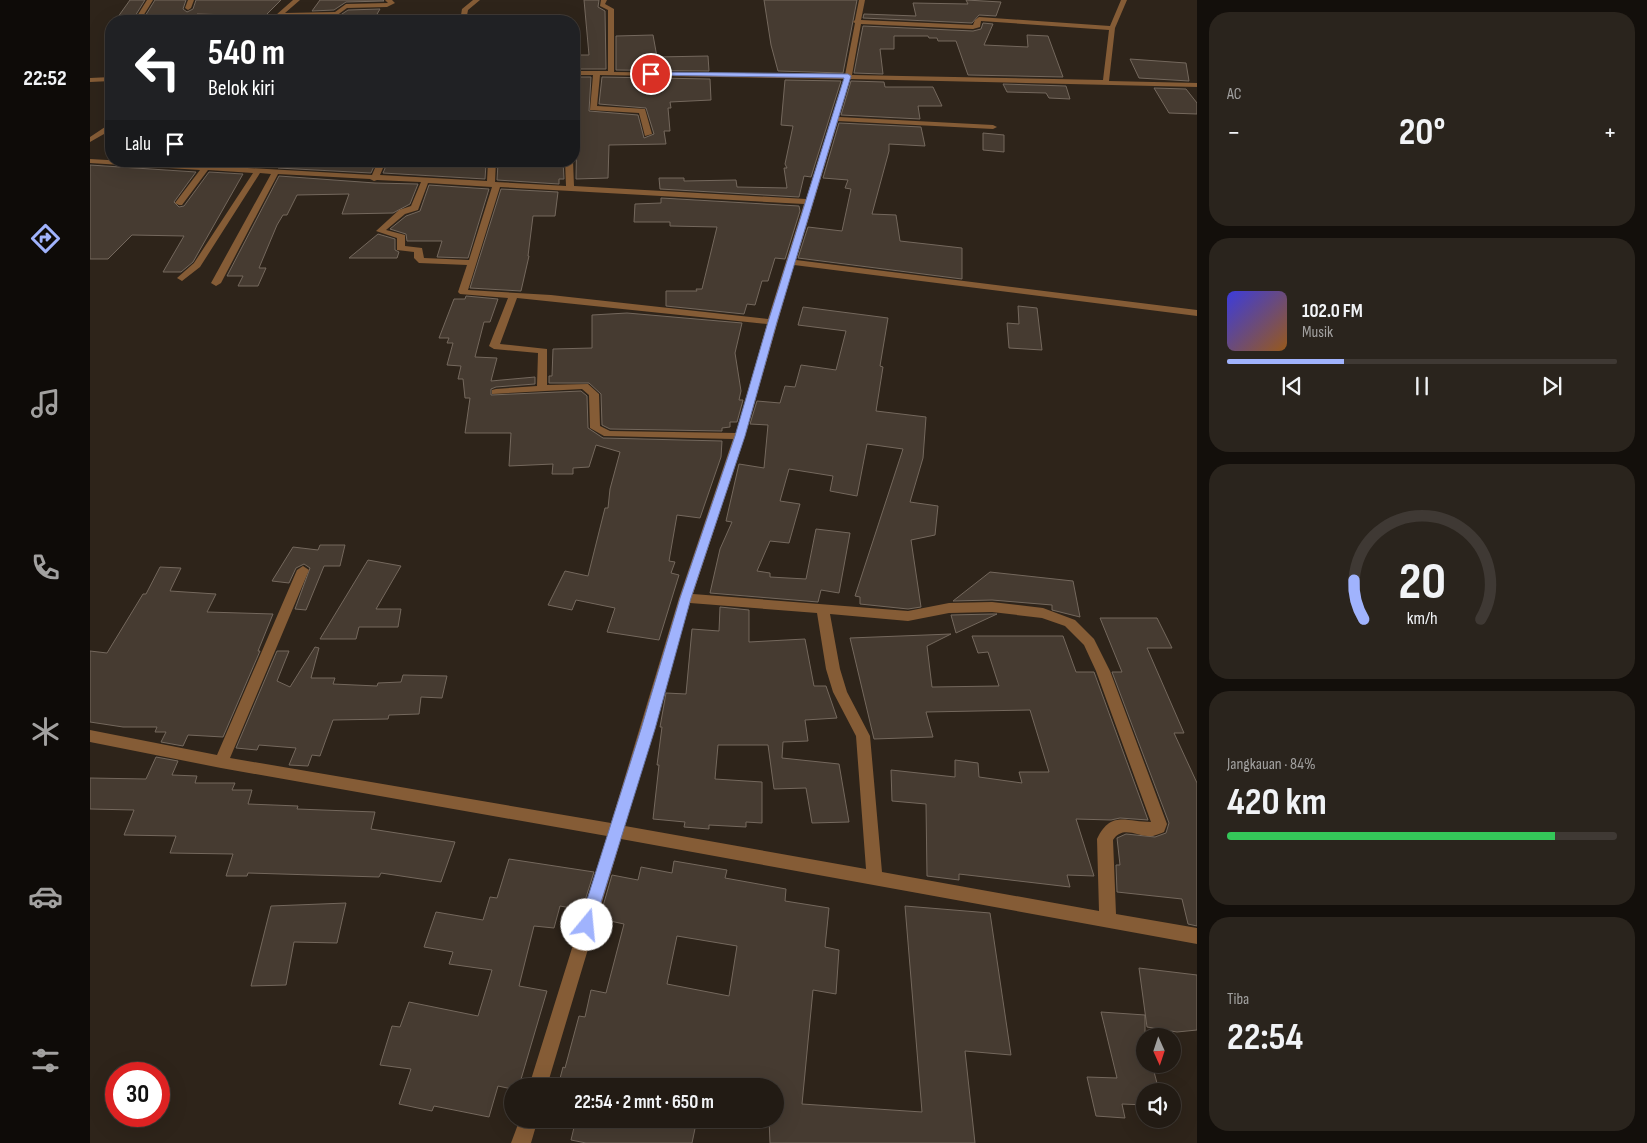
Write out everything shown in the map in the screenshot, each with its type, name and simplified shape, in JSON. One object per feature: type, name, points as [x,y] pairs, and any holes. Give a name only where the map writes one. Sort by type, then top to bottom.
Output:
[{"type":"street","points":[[141,15],[150,0]]},
{"type":"street","points":[[188,8],[191,0]]},
{"type":"street","points":[[280,15],[298,0]]},
{"type":"street","points":[[280,15],[336,14],[346,6],[387,5],[392,3],[388,0]]},
{"type":"street","points":[[464,15],[465,9],[477,0]]},
{"type":"street","points":[[604,0],[602,6],[611,9],[612,74]]},
{"type":"street","points":[[540,1078],[685,598],[740,436],[772,322],[848,76],[856,22],[862,0]]},
{"type":"street","points":[[1106,81],[1112,28],[1124,0]]},
{"type":"street","points":[[856,22],[973,27],[978,26],[977,21],[979,19],[1112,28]]},
{"type":"street","points":[[580,74],[848,76],[1106,81],[1197,85]]},
{"type":"street","points":[[597,74],[593,108],[642,111],[648,134]]},
{"type":"street","points":[[90,80],[105,79]]},
{"type":"street","points":[[834,119],[993,127]]},
{"type":"street","points":[[90,140],[105,131]]},
{"type":"street","points":[[90,162],[105,163]]},
{"type":"street","points":[[172,167],[809,202]]},
{"type":"street","points":[[216,283],[283,167]]},
{"type":"street","points":[[374,179],[379,167]]},
{"type":"street","points":[[492,167],[494,185],[462,292],[514,295],[772,322]]},
{"type":"street","points":[[569,167],[570,189]]},
{"type":"street","points":[[179,203],[205,169]]},
{"type":"street","points":[[182,278],[197,265],[257,172]]},
{"type":"street","points":[[425,181],[415,208],[402,212],[380,230],[402,237],[400,248],[419,250],[418,258],[422,261],[472,263]]},
{"type":"street","points":[[791,262],[1197,313]]},
{"type":"street","points":[[514,295],[494,346],[542,351],[542,387]]},
{"type":"street","points":[[496,392],[575,385],[590,389],[594,394],[594,424],[602,433],[740,436]]},
{"type":"street","points":[[220,762],[303,570]]},
{"type":"street","points":[[685,598],[908,616],[964,607],[1015,609],[1043,613],[1070,623],[1089,642],[1103,671],[1159,824],[1157,829],[1130,825],[1120,826],[1108,834],[1106,839],[1108,920]]},
{"type":"street","points":[[823,610],[833,669],[843,699],[863,736],[875,878]]},
{"type":"street","points":[[90,736],[220,762],[616,831],[1197,936]]},
{"type":"street","points":[[521,1143],[525,1128]]},
{"type":"building","points":[[130,0],[145,0],[136,15],[119,15]]},
{"type":"building","points":[[155,0],[186,0],[183,9],[187,12],[193,9],[196,0],[281,0],[266,15],[146,15]]},
{"type":"building","points":[[320,0],[384,1],[346,2],[334,10],[312,11]]},
{"type":"building","points":[[584,0],[599,0],[598,7],[605,11],[606,69],[580,69],[580,55],[589,55]]},
{"type":"building","points":[[764,0],[857,0],[843,73],[778,71],[771,45]]},
{"type":"building","points":[[966,0],[1001,2],[996,16],[979,15],[972,23],[863,18],[864,14],[916,16],[913,3],[968,4]]},
{"type":"building","points":[[380,9],[376,15],[340,15],[348,10]]},
{"type":"building","points":[[983,23],[993,24],[984,45],[1028,47],[1027,35],[1048,36],[1063,77],[968,75],[956,41],[938,41],[937,38],[929,38],[928,36],[894,36],[894,49],[880,49],[883,74],[854,73],[863,26],[973,31],[981,29]]},
{"type":"building","points":[[653,35],[657,57],[708,56],[709,71],[616,70],[616,36]]},
{"type":"building","points":[[1130,59],[1186,63],[1189,81],[1139,78]]},
{"type":"building","points":[[580,77],[591,77],[589,111],[638,115],[644,138],[654,134],[646,108],[599,104],[602,77],[710,79],[711,100],[670,102],[671,108],[668,108],[670,131],[664,131],[666,144],[609,145],[608,178],[576,179],[576,167],[580,167]]},
{"type":"building","points":[[785,80],[841,81],[811,177],[804,176],[799,197],[660,189],[659,178],[684,178],[684,181],[736,180],[737,187],[787,188],[784,168],[787,168],[785,164],[793,126],[781,125]]},
{"type":"building","points":[[851,81],[884,82],[885,87],[933,87],[942,106],[918,106],[920,119],[841,115]]},
{"type":"building","points":[[1003,84],[1066,86],[1070,99],[1049,98],[1046,93],[1007,92]]},
{"type":"building","points":[[1154,88],[1186,89],[1197,103],[1197,114],[1169,113]]},
{"type":"building","points":[[839,123],[921,127],[925,146],[889,144],[889,151],[872,214],[896,215],[900,241],[962,248],[962,279],[798,258],[808,227],[842,231],[851,189],[845,188],[848,180],[823,178]]},
{"type":"building","points":[[983,133],[1004,135],[1004,152],[983,150]]},
{"type":"building","points":[[90,165],[196,172],[174,202],[179,207],[184,206],[209,172],[243,174],[193,262],[181,272],[163,272],[184,236],[132,235],[108,259],[90,259]]},
{"type":"building","points":[[279,167],[374,167],[371,173]]},
{"type":"building","points":[[386,167],[486,167],[485,179],[383,173]]},
{"type":"building","points":[[498,167],[563,167],[564,179],[559,179],[559,184],[497,180]]},
{"type":"building","points":[[279,176],[418,184],[410,204],[393,213],[342,214],[349,194],[297,195],[287,215],[283,215],[277,225],[259,268],[266,268],[258,286],[238,286],[243,276],[227,276]]},
{"type":"building","points":[[429,185],[489,189],[468,258],[437,257],[442,241],[407,241],[406,234],[390,229],[406,216],[420,211]]},
{"type":"building","points":[[501,189],[558,192],[555,216],[533,216],[529,256],[521,291],[470,288]]},
{"type":"building","points":[[661,198],[799,206],[800,211],[785,259],[775,258],[768,281],[762,281],[755,305],[747,304],[744,314],[666,306],[666,291],[697,291],[696,289],[702,289],[717,227],[670,226],[670,222],[634,222],[635,204],[661,203]]},
{"type":"building","points":[[378,234],[395,239],[395,250],[399,252],[397,258],[349,258]]},
{"type":"building","points":[[466,296],[498,299],[490,322],[484,322],[475,357],[497,358],[491,381],[535,377],[535,384],[496,387],[491,389],[491,395],[581,391],[587,396],[588,428],[603,438],[722,441],[721,457],[700,518],[677,515],[669,561],[675,562],[671,573],[679,575],[659,640],[607,632],[615,608],[576,600],[572,610],[548,605],[565,571],[588,576],[605,508],[608,508],[610,489],[620,452],[596,445],[589,467],[573,468],[573,474],[552,474],[553,464],[509,466],[511,433],[465,433],[470,398],[465,398],[463,379],[458,379],[461,366],[447,365],[453,343],[447,343],[449,338],[439,338],[454,299],[465,299]]},
{"type":"building","points":[[1018,306],[1037,308],[1042,350],[1009,348],[1007,323],[1019,324]]},
{"type":"building","points":[[803,307],[888,318],[880,366],[883,367],[876,411],[926,417],[923,458],[910,502],[938,506],[935,535],[911,540],[921,607],[908,609],[860,604],[860,597],[855,596],[903,449],[867,444],[857,496],[830,491],[833,476],[789,469],[780,501],[800,504],[789,543],[770,541],[757,571],[770,573],[770,577],[806,579],[816,529],[850,533],[839,593],[821,590],[818,602],[710,593],[720,549],[732,522],[726,521],[739,464],[764,468],[768,425],[750,424],[757,401],[780,403],[785,386],[795,387],[801,365],[836,370],[846,331],[798,325]]},
{"type":"building","points":[[627,313],[742,323],[735,353],[741,391],[739,400],[743,400],[737,422],[730,422],[730,427],[722,428],[722,431],[610,429],[602,425],[601,394],[589,383],[549,383],[549,376],[552,376],[553,349],[592,348],[592,315]]},
{"type":"building","points":[[320,545],[345,545],[340,566],[324,566],[306,610],[295,609],[310,568],[304,564],[296,568],[289,583],[272,581],[293,547],[318,550]]},
{"type":"building","points":[[368,560],[401,566],[376,609],[401,609],[398,627],[359,627],[356,639],[320,639]]},
{"type":"building","points":[[160,567],[181,568],[170,591],[216,594],[207,612],[273,614],[258,651],[260,651],[223,737],[188,735],[183,746],[161,742],[166,732],[155,732],[157,727],[123,727],[90,722],[90,651],[107,653],[143,594],[146,594]]},
{"type":"building","points":[[990,572],[1073,581],[1080,617],[1052,610],[1052,605],[992,600],[953,601]]},
{"type":"building","points":[[720,607],[749,610],[749,642],[805,639],[814,686],[826,686],[837,718],[805,720],[808,741],[783,742],[782,758],[839,764],[849,822],[812,823],[806,788],[774,789],[768,745],[718,745],[715,779],[762,782],[762,823],[746,822],[746,827],[709,825],[709,829],[684,827],[685,822],[653,819],[662,727],[660,727],[666,693],[686,694],[692,629],[719,631]]},
{"type":"building","points":[[997,614],[956,633],[951,615]]},
{"type":"building","points":[[1100,618],[1157,618],[1172,648],[1147,648],[1184,733],[1174,733],[1197,783],[1197,926],[1188,924],[1182,899],[1117,892],[1116,865],[1120,865],[1117,838],[1126,834],[1155,837],[1166,833],[1169,823],[1112,672],[1122,672]]},
{"type":"building","points":[[951,634],[927,646],[932,687],[999,686],[988,652],[978,653],[972,636],[1063,636],[1076,672],[1094,672],[1148,820],[1120,818],[1111,820],[1076,819],[1094,876],[1067,875],[1070,887],[959,874],[959,880],[927,876],[926,804],[892,801],[891,770],[955,777],[955,760],[978,763],[979,777],[1022,783],[1019,772],[1049,772],[1030,710],[926,712],[933,737],[874,739],[850,638]]},
{"type":"building","points":[[315,647],[319,648],[311,678],[335,678],[333,684],[377,686],[378,683],[401,682],[403,675],[447,676],[442,698],[421,697],[419,714],[389,715],[388,719],[333,720],[320,756],[312,755],[308,766],[289,765],[296,748],[259,745],[257,750],[236,748],[277,651],[289,651],[277,681],[290,687]]},
{"type":"building","points":[[156,757],[178,761],[172,775],[197,776],[195,783],[235,783],[232,790],[252,790],[248,804],[298,806],[297,809],[375,812],[371,829],[455,842],[441,882],[381,873],[379,877],[248,873],[247,876],[226,876],[233,854],[170,853],[176,836],[124,835],[134,810],[90,809],[90,778],[146,779]]},
{"type":"building","points":[[509,859],[594,872],[582,910],[560,906],[554,928],[534,926],[519,986],[547,991],[521,1078],[504,1078],[504,1087],[498,1086],[489,1117],[434,1106],[432,1111],[399,1104],[411,1069],[380,1065],[392,1026],[400,1027],[409,1002],[478,1016],[492,970],[449,964],[453,952],[424,947],[436,912],[483,920],[490,897],[497,898]]},
{"type":"building","points":[[674,861],[727,870],[725,878],[786,889],[785,901],[829,908],[825,947],[839,950],[836,994],[813,990],[802,1104],[922,1112],[905,906],[990,913],[1011,1055],[965,1051],[975,1143],[770,1143],[769,1128],[784,1128],[784,1078],[560,1078],[563,1067],[565,1068],[579,1016],[585,1017],[591,990],[606,993],[624,924],[601,919],[612,875],[638,880],[641,867],[672,873]],"holes":[[[677,936],[737,946],[729,996],[667,984]]]},
{"type":"building","points":[[346,903],[337,943],[294,942],[286,985],[251,986],[271,906]]},
{"type":"building","points":[[1139,968],[1197,975],[1197,1030],[1181,1032],[1181,1028],[1147,1027]]},
{"type":"building","points":[[1101,1012],[1145,1015],[1145,1028],[1136,1028],[1136,1073],[1154,1073],[1157,1083],[1136,1083],[1136,1105],[1122,1104],[1125,1118],[1096,1116],[1087,1077],[1117,1078]]},
{"type":"building","points":[[574,1128],[695,1128],[692,1143],[586,1143],[571,1140]]},
{"type":"route","points":[[587,925],[648,729],[685,598],[740,436],[772,322],[848,76],[651,74]]}]
